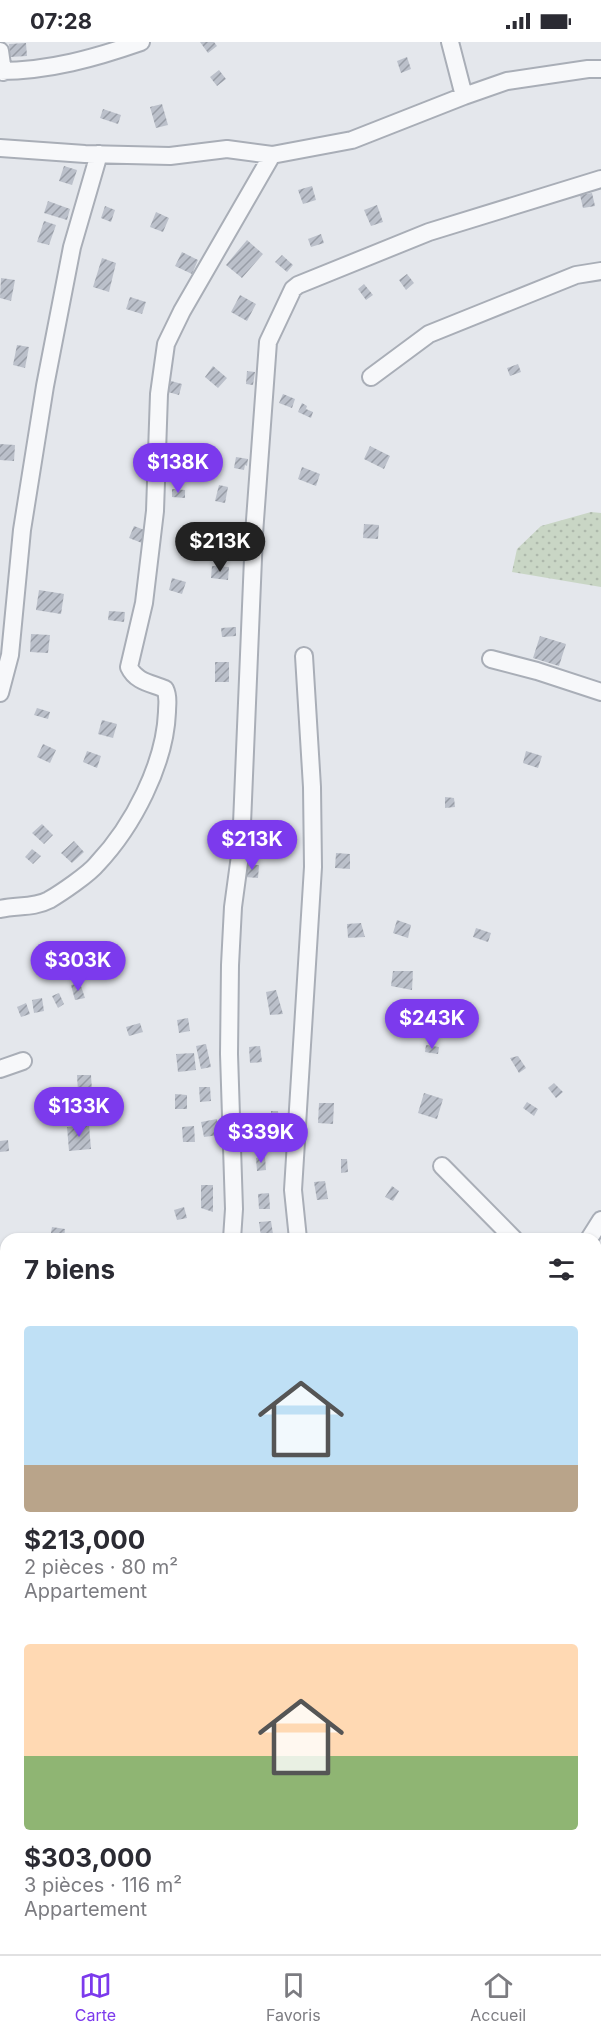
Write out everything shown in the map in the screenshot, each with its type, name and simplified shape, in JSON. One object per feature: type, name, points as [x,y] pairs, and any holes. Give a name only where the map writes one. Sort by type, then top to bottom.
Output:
[{"type":"street","points":[[0,51],[2,71],[51,67],[93,59],[141,42]]},
{"type":"street","points":[[450,42],[464,96]]},
{"type":"street","points":[[0,148],[170,156],[227,149],[272,154],[352,140],[507,81],[601,69]]},
{"type":"street","points":[[0,693],[10,655],[22,530],[45,386],[72,247],[99,154]]},
{"type":"street","points":[[0,909],[11,906],[28,906],[48,900],[96,866],[122,832],[150,784],[166,730],[168,696],[165,689],[143,682],[133,675],[129,667],[144,603],[155,511],[159,394],[166,344],[182,311],[272,154]]},
{"type":"street","points":[[232,1233],[234,1209],[229,1054],[230,965],[233,907],[241,848],[254,534],[270,336],[293,289],[298,285],[429,232],[601,179]]},
{"type":"street","points":[[371,377],[429,334],[576,275],[601,272]]},
{"type":"street","points":[[297,1233],[293,1190],[313,867],[312,787],[304,656]]},
{"type":"street","points":[[491,659],[601,692]]},
{"type":"street","points":[[0,1069],[23,1061]]},
{"type":"street","points":[[442,1166],[508,1233]]},
{"type":"street","points":[[593,1233],[601,1220]]},
{"type":"green space","points":[[591,512],[601,513],[601,587],[512,572],[517,549],[541,526]]},
{"type":"building","points":[[200,42],[214,42],[217,46],[208,53]]},
{"type":"building","points":[[26,43],[27,56],[10,57],[9,44]]},
{"type":"building","points":[[407,57],[411,69],[401,73],[397,61]]},
{"type":"building","points":[[219,70],[226,79],[217,86],[210,77]]},
{"type":"building","points":[[162,104],[168,125],[156,128],[150,107]]},
{"type":"building","points":[[103,109],[121,115],[118,124],[100,118]]},
{"type":"building","points":[[64,166],[77,170],[72,185],[59,181]]},
{"type":"building","points":[[312,186],[316,200],[303,204],[298,190]]},
{"type":"building","points":[[592,193],[595,206],[583,208],[580,195]]},
{"type":"building","points":[[48,201],[70,209],[67,220],[44,213]]},
{"type":"building","points":[[377,205],[383,222],[371,226],[364,210]]},
{"type":"building","points":[[105,206],[115,210],[111,222],[101,218]]},
{"type":"building","points":[[156,212],[169,218],[163,232],[150,227]]},
{"type":"building","points":[[44,221],[56,225],[49,245],[37,242]]},
{"type":"building","points":[[321,234],[324,243],[311,247],[308,239]]},
{"type":"building","points":[[247,240],[263,254],[242,278],[226,265]]},
{"type":"building","points":[[182,252],[198,260],[192,274],[175,266]]},
{"type":"building","points":[[282,255],[293,265],[287,272],[275,262]]},
{"type":"building","points":[[102,258],[116,263],[109,292],[93,287]]},
{"type":"building","points":[[407,274],[414,283],[406,290],[399,280]]},
{"type":"building","points":[[1,278],[15,280],[11,301],[0,298]]},
{"type":"building","points":[[364,284],[373,295],[366,300],[358,289]]},
{"type":"building","points":[[240,295],[256,304],[247,321],[231,312]]},
{"type":"building","points":[[130,297],[146,302],[142,314],[126,309]]},
{"type":"building","points":[[17,345],[29,347],[25,368],[13,365]]},
{"type":"building","points":[[518,364],[521,372],[510,376],[507,368]]},
{"type":"building","points":[[213,366],[227,378],[218,388],[205,377]]},
{"type":"building","points":[[247,371],[255,372],[253,385],[246,384]]},
{"type":"building","points":[[171,381],[182,384],[179,395],[168,392]]},
{"type":"building","points":[[283,394],[295,399],[292,408],[279,403]]},
{"type":"building","points":[[302,403],[307,406],[306,409],[313,412],[311,418],[298,412]]},
{"type":"building","points":[[0,444],[15,445],[14,461],[0,460]]},
{"type":"building","points":[[370,446],[390,456],[384,469],[364,459]]},
{"type":"building","points":[[236,457],[248,459],[244,470],[234,468]]},
{"type":"building","points":[[302,467],[320,474],[316,486],[298,479]]},
{"type":"building","points":[[219,485],[228,487],[225,503],[215,501]]},
{"type":"building","points":[[172,489],[185,490],[185,498],[172,497]]},
{"type":"building","points":[[364,524],[379,525],[378,539],[363,538]]},
{"type":"building","points":[[134,526],[147,531],[142,543],[129,538]]},
{"type":"building","points":[[212,566],[229,567],[228,580],[211,578]]},
{"type":"building","points":[[172,578],[186,582],[182,594],[169,590]]},
{"type":"building","points":[[39,590],[64,594],[61,614],[36,610]]},
{"type":"building","points":[[109,611],[125,612],[124,622],[108,620]]},
{"type":"building","points":[[236,627],[236,636],[222,637],[221,628]]},
{"type":"building","points":[[31,634],[50,635],[48,653],[30,652]]},
{"type":"building","points":[[540,636],[566,644],[559,666],[533,658]]},
{"type":"building","points":[[215,662],[229,662],[229,682],[215,682]]},
{"type":"building","points":[[37,708],[50,712],[48,719],[34,715]]},
{"type":"building","points":[[102,720],[117,724],[113,738],[98,734]]},
{"type":"building","points":[[43,744],[56,750],[50,763],[37,757]]},
{"type":"building","points":[[87,751],[101,756],[97,768],[83,762]]},
{"type":"building","points":[[526,751],[542,756],[538,768],[523,763]]},
{"type":"building","points":[[445,797],[454,798],[455,807],[445,808]]},
{"type":"building","points":[[42,824],[53,835],[44,844],[32,833]]},
{"type":"building","points":[[281,832],[292,833],[290,845],[279,845]]},
{"type":"building","points":[[74,841],[84,852],[72,863],[61,853]]},
{"type":"building","points":[[32,849],[41,856],[33,864],[25,857]]},
{"type":"building","points":[[336,853],[350,854],[350,869],[335,868]]},
{"type":"building","points":[[245,865],[259,865],[258,878],[244,877]]},
{"type":"building","points":[[397,920],[411,925],[408,938],[393,933]]},
{"type":"building","points":[[361,923],[365,937],[348,938],[347,924]]},
{"type":"building","points":[[476,928],[491,933],[488,942],[473,937]]},
{"type":"building","points":[[53,954],[58,964],[50,969],[44,959]]},
{"type":"building","points":[[393,971],[413,971],[412,990],[391,986]]},
{"type":"building","points":[[80,983],[85,998],[75,1000],[71,985]]},
{"type":"building","points":[[276,990],[283,1014],[270,1015],[266,992]]},
{"type":"building","points":[[59,993],[64,1004],[58,1008],[52,996]]},
{"type":"building","points":[[42,998],[44,1011],[34,1013],[32,1000]]},
{"type":"building","points":[[26,1003],[30,1014],[21,1017],[17,1007]]},
{"type":"building","points":[[188,1018],[190,1031],[179,1033],[177,1020]]},
{"type":"building","points":[[140,1023],[143,1032],[129,1036],[126,1027]]},
{"type":"building","points":[[206,1044],[211,1067],[201,1069],[196,1046]]},
{"type":"building","points":[[426,1045],[439,1047],[438,1054],[425,1052]]},
{"type":"building","points":[[260,1046],[262,1062],[250,1063],[249,1047]]},
{"type":"building","points":[[194,1053],[196,1070],[178,1072],[176,1054]]},
{"type":"building","points":[[518,1056],[526,1068],[519,1073],[510,1058]]},
{"type":"building","points":[[77,1075],[91,1075],[92,1091],[78,1092]]},
{"type":"building","points":[[554,1083],[563,1092],[556,1098],[548,1088]]},
{"type":"building","points":[[199,1087],[210,1087],[211,1101],[200,1102]]},
{"type":"building","points":[[424,1093],[443,1099],[437,1119],[418,1113]]},
{"type":"building","points":[[175,1094],[187,1095],[187,1109],[175,1109]]},
{"type":"building","points":[[527,1102],[538,1109],[534,1116],[523,1108]]},
{"type":"building","points":[[319,1103],[334,1103],[333,1124],[318,1123]]},
{"type":"building","points":[[271,1111],[278,1111],[279,1124],[271,1124]]},
{"type":"building","points":[[217,1119],[219,1135],[204,1137],[201,1122]]},
{"type":"building","points":[[261,1120],[261,1132],[250,1133],[249,1121]]},
{"type":"building","points":[[89,1125],[91,1149],[69,1151],[67,1127]]},
{"type":"building","points":[[194,1126],[195,1142],[183,1142],[182,1127]]},
{"type":"building","points":[[8,1140],[9,1151],[0,1152],[0,1141]]},
{"type":"building","points":[[265,1157],[266,1170],[257,1171],[256,1158]]},
{"type":"building","points":[[341,1159],[347,1159],[348,1172],[341,1173]]},
{"type":"building","points":[[325,1181],[328,1199],[317,1200],[314,1182]]},
{"type":"building","points":[[201,1185],[213,1185],[213,1212],[201,1208]]},
{"type":"building","points":[[392,1186],[399,1191],[393,1201],[385,1197]]},
{"type":"building","points":[[269,1193],[270,1209],[259,1209],[258,1194]]},
{"type":"building","points":[[184,1207],[187,1218],[177,1220],[174,1210]]},
{"type":"building","points":[[271,1221],[273,1233],[261,1233],[259,1222]]},
{"type":"building","points":[[52,1227],[65,1229],[65,1233],[51,1233]]}]
